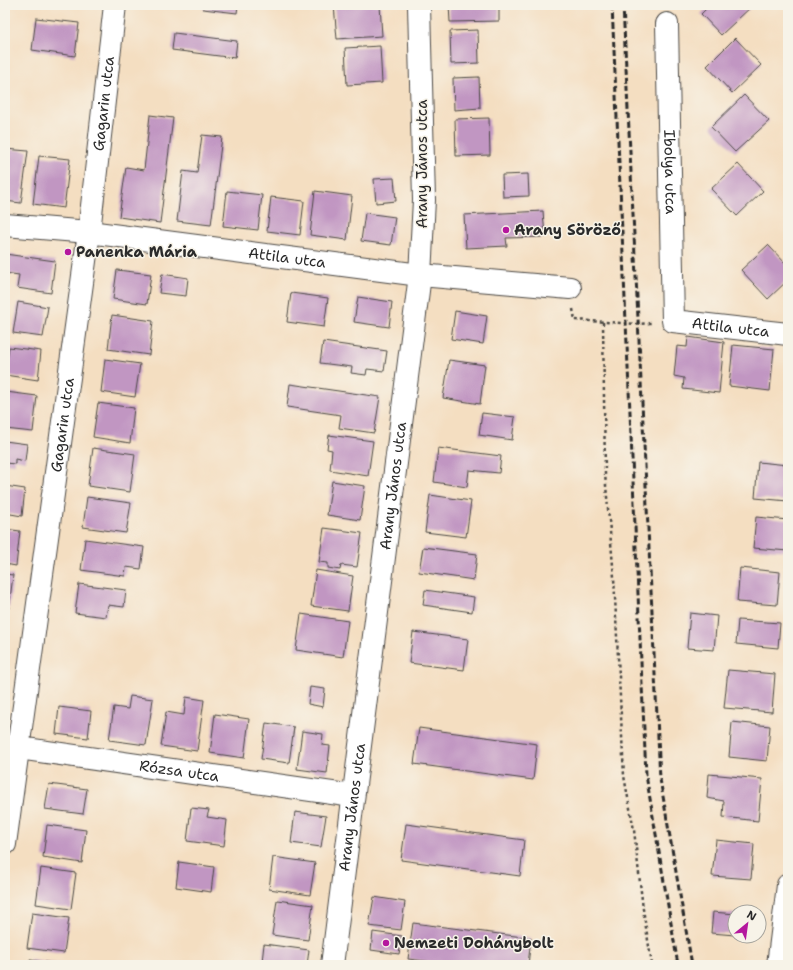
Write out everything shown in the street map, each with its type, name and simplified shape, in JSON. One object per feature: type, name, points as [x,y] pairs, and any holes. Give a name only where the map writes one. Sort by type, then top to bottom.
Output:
[{"type":"street","name":"Gagarin utca","points":[[5,844],[11,747],[89,232],[115,5]]},
{"type":"street","name":"Arany János utca","points":[[332,965],[420,275],[424,200],[419,5]]},
{"type":"street","name":"Ibolya utca","points":[[667,24],[673,321]]},
{"type":"street","name":"Attila utca","points":[[5,224],[89,232],[420,275],[570,288]]},
{"type":"street","name":"Attila utca","points":[[673,321],[788,334]]},
{"type":"street","name":"Rózsa utca","points":[[11,747],[353,796]]},
{"type":"street","points":[[778,965],[788,885]]},
{"type":"path","points":[[570,288],[575,320],[638,324],[673,321]]},
{"type":"path","points":[[603,322],[605,474],[614,577],[624,769],[634,830],[643,909],[652,965]]},
{"type":"building","points":[[203,5],[238,5],[237,13],[203,9]]},
{"type":"building","points":[[334,5],[380,5],[382,36],[337,39]]},
{"type":"building","points":[[449,5],[499,5],[499,21],[450,22]]},
{"type":"building","points":[[710,5],[752,6],[721,35],[701,14]]},
{"type":"building","points":[[36,18],[79,23],[75,56],[32,50]]},
{"type":"building","points":[[478,30],[479,63],[451,64],[450,31]]},
{"type":"building","points":[[174,33],[237,41],[235,58],[172,50]]},
{"type":"building","points":[[735,38],[761,65],[732,93],[707,66]]},
{"type":"building","points":[[380,46],[382,83],[347,85],[345,48]]},
{"type":"building","points":[[479,77],[480,108],[454,110],[453,78]]},
{"type":"building","points":[[744,95],[769,121],[735,152],[711,127]]},
{"type":"building","points":[[150,115],[173,118],[160,223],[119,217],[126,167],[144,170]]},
{"type":"building","points":[[489,118],[490,155],[456,156],[455,119]]},
{"type":"building","points":[[202,135],[222,137],[211,225],[177,221],[183,171],[197,173]]},
{"type":"building","points":[[5,149],[28,151],[21,203],[5,201]]},
{"type":"building","points":[[39,156],[70,159],[64,208],[33,204]]},
{"type":"building","points":[[738,164],[763,191],[737,216],[711,189]]},
{"type":"building","points":[[528,174],[529,196],[503,197],[502,175]]},
{"type":"building","points":[[394,178],[396,201],[376,203],[374,179]]},
{"type":"building","points":[[227,191],[262,195],[258,230],[223,226]]},
{"type":"building","points":[[315,191],[352,196],[347,240],[310,235]]},
{"type":"building","points":[[271,197],[304,201],[300,235],[267,231]]},
{"type":"building","points":[[543,211],[545,237],[506,238],[507,246],[466,248],[464,215]]},
{"type":"building","points":[[365,213],[395,217],[391,245],[361,241]]},
{"type":"building","points":[[768,245],[788,266],[788,280],[768,299],[741,270]]},
{"type":"building","points":[[5,254],[55,261],[51,293],[17,288],[19,275],[5,273]]},
{"type":"building","points":[[117,270],[151,274],[147,304],[113,299]]},
{"type":"building","points":[[162,274],[188,278],[186,296],[159,293]]},
{"type":"building","points":[[291,293],[328,298],[324,327],[287,322]]},
{"type":"building","points":[[358,297],[392,302],[389,327],[354,322]]},
{"type":"building","points":[[18,302],[48,307],[43,337],[13,333]]},
{"type":"building","points":[[455,311],[487,316],[483,344],[451,339]]},
{"type":"building","points":[[112,315],[153,321],[149,355],[108,349]]},
{"type":"building","points":[[688,337],[724,342],[719,393],[683,389],[684,378],[674,376],[677,346],[687,347]]},
{"type":"building","points":[[323,342],[387,351],[384,371],[367,369],[366,375],[351,373],[352,367],[320,363]]},
{"type":"building","points":[[733,345],[774,349],[770,391],[729,386]]},
{"type":"building","points":[[9,347],[41,351],[38,380],[5,375]]},
{"type":"building","points":[[105,359],[140,364],[135,397],[101,392]]},
{"type":"building","points":[[449,360],[485,365],[480,404],[443,398]]},
{"type":"building","points":[[290,384],[380,397],[374,433],[339,428],[341,415],[287,407]]},
{"type":"building","points":[[6,392],[37,396],[33,432],[5,429]]},
{"type":"building","points":[[98,403],[134,408],[130,443],[93,437]]},
{"type":"building","points":[[482,413],[515,417],[512,440],[479,435]]},
{"type":"building","points":[[329,435],[373,441],[368,476],[330,470],[332,450],[327,449]]},
{"type":"building","points":[[5,441],[27,444],[25,461],[15,459],[15,464],[5,463]]},
{"type":"building","points":[[93,448],[135,454],[130,492],[88,486]]},
{"type":"building","points":[[438,448],[501,456],[499,473],[469,470],[467,487],[434,482]]},
{"type":"building","points":[[758,462],[788,465],[788,501],[755,498]]},
{"type":"building","points":[[332,481],[365,486],[360,520],[327,515]]},
{"type":"building","points":[[5,486],[25,489],[22,516],[5,513]]},
{"type":"building","points":[[430,495],[471,501],[466,537],[425,532]]},
{"type":"building","points":[[87,497],[131,503],[126,533],[83,527]]},
{"type":"building","points":[[756,517],[788,520],[788,551],[753,548]]},
{"type":"building","points":[[324,528],[362,533],[357,567],[341,565],[340,570],[328,568],[328,563],[319,562]]},
{"type":"building","points":[[5,529],[20,531],[16,566],[5,564]]},
{"type":"building","points":[[85,539],[144,547],[141,569],[126,567],[125,576],[81,570]]},
{"type":"building","points":[[423,547],[477,554],[474,580],[419,572]]},
{"type":"building","points":[[740,568],[780,572],[777,605],[737,602]]},
{"type":"building","points":[[316,570],[353,576],[348,611],[311,606]]},
{"type":"building","points":[[5,574],[13,575],[9,608],[5,607]]},
{"type":"building","points":[[79,584],[126,590],[124,607],[108,605],[106,617],[75,613]]},
{"type":"building","points":[[425,590],[474,597],[472,612],[423,605]]},
{"type":"building","points":[[690,613],[717,616],[714,650],[687,648]]},
{"type":"building","points":[[301,614],[348,621],[343,657],[296,650]]},
{"type":"building","points":[[738,620],[780,623],[778,648],[736,644]]},
{"type":"building","points":[[413,632],[468,639],[464,670],[409,663]]},
{"type":"building","points":[[728,670],[775,674],[772,712],[724,708]]},
{"type":"building","points":[[310,687],[325,689],[323,707],[308,704]]},
{"type":"building","points":[[130,696],[153,699],[146,745],[109,740],[114,707],[128,709]]},
{"type":"building","points":[[186,697],[204,700],[197,751],[161,746],[166,712],[184,715]]},
{"type":"building","points":[[59,707],[91,711],[88,738],[56,734]]},
{"type":"building","points":[[215,714],[249,719],[244,758],[210,753]]},
{"type":"building","points":[[732,722],[770,726],[767,761],[729,757]]},
{"type":"building","points":[[266,723],[294,727],[289,763],[261,759]]},
{"type":"building","points":[[419,728],[537,744],[533,780],[414,764]]},
{"type":"building","points":[[302,731],[323,734],[322,745],[330,746],[327,773],[297,769]]},
{"type":"building","points":[[709,774],[762,779],[758,821],[723,817],[724,801],[707,798]]},
{"type":"building","points":[[49,784],[87,789],[83,814],[45,809]]},
{"type":"building","points":[[191,808],[209,810],[207,817],[227,820],[224,846],[187,841]]},
{"type":"building","points":[[295,812],[326,816],[321,847],[291,843]]},
{"type":"building","points":[[406,824],[524,840],[520,876],[401,860]]},
{"type":"building","points":[[47,825],[86,830],[82,863],[43,857]]},
{"type":"building","points":[[716,840],[754,844],[751,879],[712,876]]},
{"type":"building","points":[[273,857],[315,863],[310,895],[269,889]]},
{"type":"building","points":[[179,862],[214,867],[211,892],[176,887]]},
{"type":"building","points":[[41,868],[76,873],[71,909],[36,904]]},
{"type":"building","points":[[374,897],[405,902],[401,930],[369,926]]},
{"type":"building","points":[[277,900],[313,905],[308,940],[272,935]]},
{"type":"building","points":[[713,912],[727,913],[727,934],[711,933]]},
{"type":"building","points":[[32,913],[69,918],[64,953],[27,948]]},
{"type":"building","points":[[413,923],[531,938],[528,965],[457,965],[408,959]]},
{"type":"building","name":"Nemzeti Dohánybolt","points":[[373,932],[402,936],[399,954],[371,950]]},
{"type":"building","points":[[264,944],[309,950],[307,965],[273,965],[262,962]]},
{"type":"building","points":[[30,960],[61,964],[61,965],[29,965]]},
{"type":"railway","points":[[612,5],[646,775],[678,965]]},
{"type":"railway","points":[[623,5],[660,779],[692,965]]},
{"type":"place","name":"Arany Söröző","points":[[506,230]]},
{"type":"place","name":"Panenka Mária","points":[[68,252]]},
{"type":"place","name":"Nemzeti Dohánybolt","points":[[386,943]]}]
